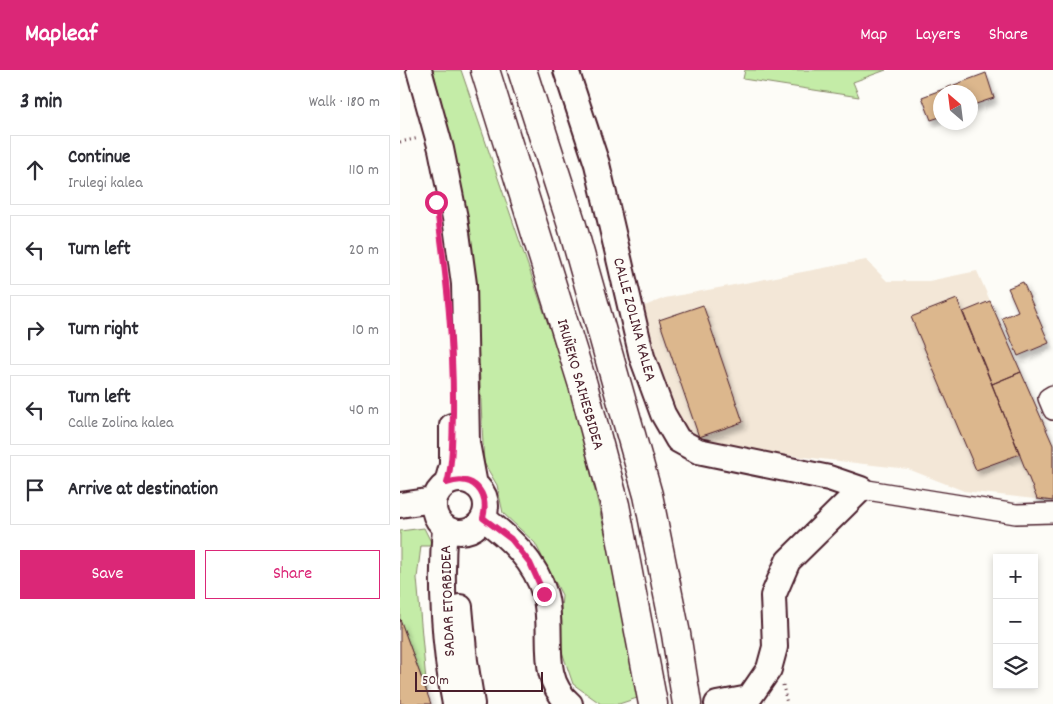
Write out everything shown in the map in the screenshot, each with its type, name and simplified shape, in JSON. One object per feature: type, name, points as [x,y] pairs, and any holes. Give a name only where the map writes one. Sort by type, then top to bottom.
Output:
[{"type":"highway","points":[[476,70],[515,162]]},
{"type":"highway","name":"IRUÑEKO SAIHESBIDEA","points":[[485,70],[584,385],[615,505],[653,704]]},
{"type":"highway","name":"IRUÑEKO SAIHESBIDEA","points":[[522,70],[558,180],[648,495],[676,634],[687,704]]},
{"type":"highway","points":[[537,70],[559,139],[558,180]]},
{"type":"street","points":[[402,70],[411,140],[436,202],[449,298],[454,368],[452,466],[434,511],[437,520],[452,530],[469,530],[478,525],[483,518],[486,506],[485,499],[475,484],[467,443],[464,284],[441,149],[419,70]]},
{"type":"street","name":"CALLE ZOLINA KALEA","points":[[566,70],[597,164],[642,357],[663,414],[678,440],[698,451],[829,478],[861,489],[1016,514],[1053,513]]},
{"type":"street","points":[[1053,395],[1048,398],[1053,410]]},
{"type":"street","points":[[400,505],[440,492],[464,480],[475,484]]},
{"type":"street","points":[[717,704],[749,698],[769,669],[775,647],[773,596],[788,560],[861,489]]},
{"type":"street","points":[[483,518],[511,539],[530,563],[544,594],[549,622],[550,675],[563,698],[570,704]]},
{"type":"street","name":"SADAR ETORBIDEA","points":[[452,530],[443,550],[446,646],[455,704]]},
{"type":"street","name":"SADAR ETORBIDEA","points":[[452,530],[465,661],[472,704]]},
{"type":"shaded area","points":[[866,260],[887,281],[929,281],[977,271],[1053,445],[1053,501],[964,491],[908,469],[700,445],[686,436],[663,396],[642,307],[665,298]]},
{"type":"green space","points":[[433,70],[461,70],[573,397],[615,576],[640,697],[619,704],[601,704],[573,684],[559,643],[562,595],[535,543],[503,513],[497,485],[484,463],[477,329],[468,228],[463,195]]},
{"type":"green space","points":[[745,70],[886,70],[853,82],[859,97],[743,79]]},
{"type":"green space","points":[[424,528],[433,546],[421,546],[417,578],[427,693],[400,619],[400,531]]},
{"type":"building","points":[[986,73],[994,98],[978,103],[978,85],[954,85]]},
{"type":"building","points":[[933,93],[933,119],[931,120],[922,97]]},
{"type":"building","points":[[1023,282],[1049,343],[1018,356],[1002,318],[1018,311],[1008,288]]},
{"type":"building","points":[[957,299],[1020,454],[976,470],[911,317]]},
{"type":"building","points":[[990,301],[1021,372],[992,384],[963,312]]},
{"type":"building","points":[[703,305],[743,422],[699,437],[659,320]]},
{"type":"building","points":[[1021,372],[1053,445],[1053,501],[1037,499],[992,384]]},
{"type":"building","points":[[400,619],[427,693],[431,704],[400,704]]},
{"type":"route","points":[[436,202],[449,298],[454,368],[452,466],[447,483],[454,480],[464,480],[475,484],[482,492],[486,506],[483,518],[511,539],[530,563],[544,594]]}]
